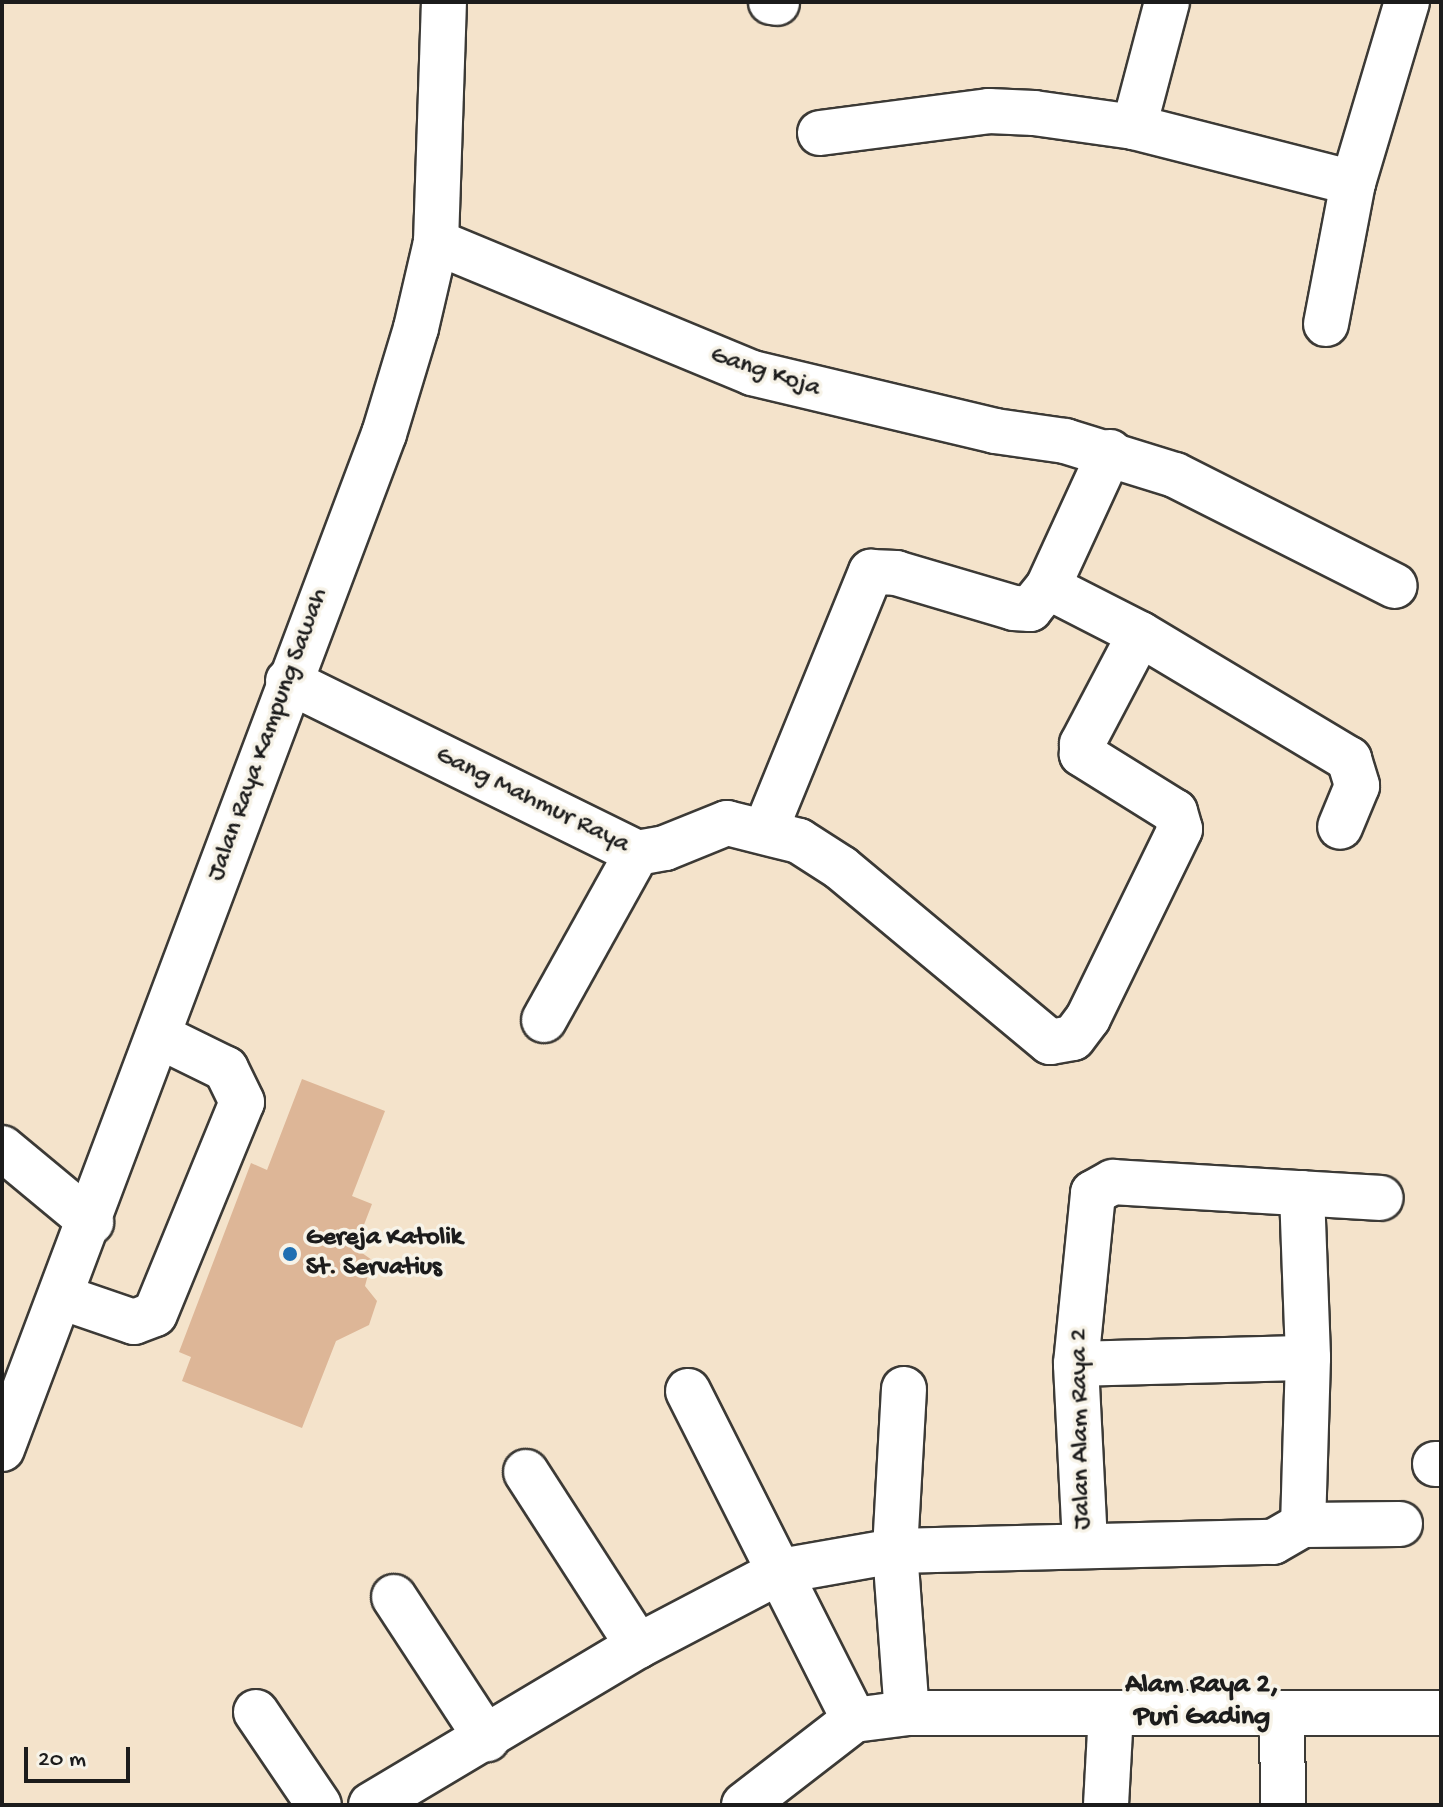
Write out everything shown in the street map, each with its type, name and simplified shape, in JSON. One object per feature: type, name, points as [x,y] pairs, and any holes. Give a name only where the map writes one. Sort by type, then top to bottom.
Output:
[{"type":"street","name":"Jalan Raya Kampung Sawah","points":[[2,1449],[91,1222],[288,681],[384,434],[436,242],[444,2]]},
{"type":"street","points":[[771,2],[777,3]]},
{"type":"street","points":[[1134,127],[1167,2]]},
{"type":"street","points":[[1326,324],[1353,183],[1407,2]]},
{"type":"street","points":[[820,133],[989,111],[1134,127],[1353,183]]},
{"type":"street","name":"Gang Koja","points":[[436,242],[752,373],[806,389],[1110,452],[1175,475],[1395,586]]},
{"type":"street","points":[[766,829],[871,572],[887,570],[1014,608],[1030,609],[1048,587],[1110,452]]},
{"type":"street","points":[[1048,587],[1140,634],[1349,759],[1357,786],[1340,827]]},
{"type":"street","name":"Gang Mahmur Raya","points":[[288,681],[637,853],[665,848],[727,823],[766,829],[799,841],[841,868],[1050,1042],[1073,1038],[1088,1018],[1180,829],[1175,812],[1082,754],[1082,744],[1140,634]]},
{"type":"street","points":[[544,1020],[637,853]]},
{"type":"street","points":[[61,1297],[134,1322],[155,1314],[172,1284],[242,1102],[226,1069],[159,1036]]},
{"type":"street","points":[[2,1148],[91,1222]]},
{"type":"street","name":"Jalan Alam Raya 2","points":[[1085,1543],[1076,1364],[1088,1207],[1102,1185],[1381,1198]]},
{"type":"street","points":[[1302,1193],[1308,1358],[1303,1525]]},
{"type":"street","points":[[1076,1364],[1308,1358]]},
{"type":"street","points":[[904,1389],[895,1551],[907,1713]]},
{"type":"street","points":[[688,1391],[854,1720]]},
{"type":"street","points":[[526,1472],[638,1646]]},
{"type":"street","points":[[371,1805],[487,1739],[638,1646],[781,1571],[895,1551],[1085,1543],[1273,1542],[1303,1525],[1400,1524]]},
{"type":"street","points":[[394,1597],[487,1739]]},
{"type":"street","points":[[256,1712],[319,1805]]},
{"type":"street","points":[[744,1805],[854,1720],[907,1713],[1441,1713]]},
{"type":"street","points":[[1106,1805],[1111,1714]]},
{"type":"street","points":[[1282,1714],[1283,1805]]},
{"type":"building","name":"Gereja Katolik St. Servatius","points":[[302,1079],[385,1111],[352,1196],[372,1204],[355,1248],[372,1260],[365,1286],[377,1301],[369,1325],[336,1341],[302,1428],[182,1381],[191,1357],[179,1352],[251,1163],[267,1170]]},
{"type":"place","name":"Gereja Katolik St. Servatius","points":[[290,1254]]},
{"type":"district","name":"Alam Raya 2, Puri Gading","points":[[1202,1702]]}]
